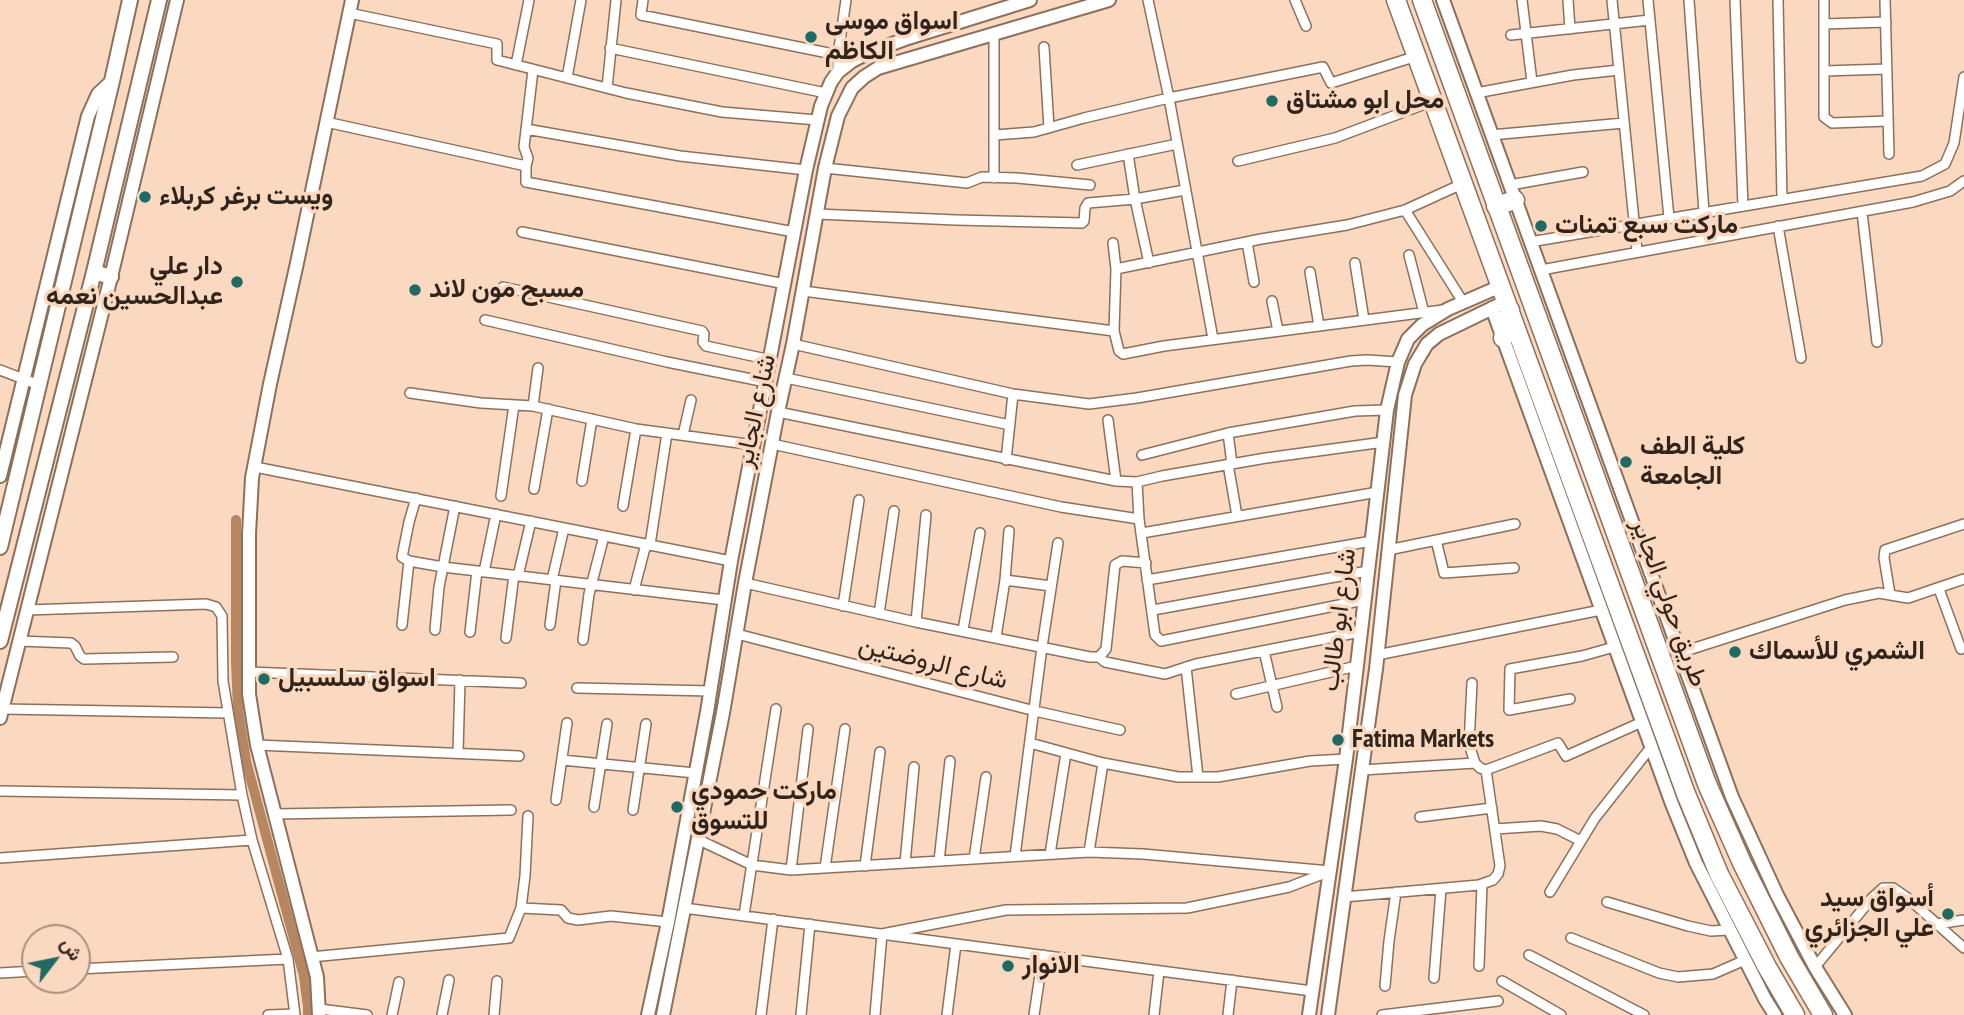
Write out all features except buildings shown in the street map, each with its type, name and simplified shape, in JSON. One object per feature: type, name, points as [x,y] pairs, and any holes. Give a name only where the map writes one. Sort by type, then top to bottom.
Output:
[{"type":"highway","name":"طريق حولي الجاير","points":[[1396,0],[1609,608],[1720,874],[1736,926],[1767,967],[1794,1015]]},
{"type":"highway","name":"طريق حولي الجاير","points":[[1422,0],[1496,206],[1576,396],[1686,701],[1718,810],[1766,912],[1823,1015]]},
{"type":"highway","points":[[1496,206],[1512,193]]},
{"type":"highway","points":[[1502,301],[1503,338]]},
{"type":"highway","points":[[1736,926],[1758,923],[1766,912]]},
{"type":"highway","points":[[1767,967],[1775,956],[1783,954],[1790,957]]},
{"type":"main road","points":[[23,552],[13,543],[1,545],[130,0]]},
{"type":"main road","points":[[0,641],[94,272],[159,0]]},
{"type":"main road","points":[[94,272],[111,277]]},
{"type":"main road","points":[[10,505],[19,515],[32,516]]},
{"type":"street","points":[[177,0],[111,277],[1,714],[228,713]]},
{"type":"street","points":[[516,65],[529,0]]},
{"type":"street","points":[[567,78],[581,0]]},
{"type":"street","points":[[607,88],[616,0]]},
{"type":"street","points":[[643,0],[641,15],[838,55]]},
{"type":"street","points":[[838,72],[846,0]]},
{"type":"street","name":"شارع الجاير","points":[[649,1015],[794,232],[817,120],[826,93],[838,72],[852,61],[888,45],[1030,0]]},
{"type":"street","name":"شارع الجاير","points":[[663,1015],[723,713],[745,583],[825,168],[838,116],[852,88],[878,68],[1093,2],[1109,0]]},
{"type":"street","points":[[1148,0],[1169,98],[1213,339]]},
{"type":"street","points":[[1295,0],[1306,26]]},
{"type":"street","points":[[1443,0],[1541,270],[1576,396],[1679,653],[1686,701],[1777,895],[1815,968],[1844,1015]]},
{"type":"street","points":[[1522,0],[1532,82]]},
{"type":"street","points":[[1568,0],[1570,29]]},
{"type":"street","points":[[1612,0],[1637,251]]},
{"type":"street","points":[[1648,0],[1670,218]]},
{"type":"street","points":[[1689,0],[1704,212]]},
{"type":"street","points":[[1735,0],[1743,206]]},
{"type":"street","points":[[1778,0],[1782,199]]},
{"type":"street","points":[[1824,0],[1824,117],[1832,123],[1888,121]]},
{"type":"street","points":[[1885,0],[1889,154]]},
{"type":"street","points":[[367,1015],[320,1012],[317,977],[257,745],[249,694],[249,534],[255,467],[270,384],[351,7],[497,44],[497,61],[607,88],[722,112],[817,120]]},
{"type":"street","points":[[1511,36],[1650,20]]},
{"type":"street","points":[[1824,24],[1886,22]]},
{"type":"street","points":[[994,34],[994,178]]},
{"type":"street","points":[[1044,47],[1049,128]]},
{"type":"street","points":[[610,48],[826,93]]},
{"type":"street","points":[[995,135],[1034,132],[1169,98],[1324,67],[1331,83],[1417,56]]},
{"type":"street","points":[[1824,71],[1887,69]]},
{"type":"street","points":[[533,70],[524,147],[528,158],[526,182],[794,232]]},
{"type":"street","points":[[1476,93],[1619,70]]},
{"type":"street","points":[[1530,242],[1922,176],[1945,164],[1954,143],[1964,77]]},
{"type":"street","points":[[0,475],[88,116],[98,94],[112,81]]},
{"type":"street","points":[[1238,161],[1335,138],[1433,101]]},
{"type":"street","points":[[326,122],[526,166]]},
{"type":"street","points":[[1491,135],[1624,123]]},
{"type":"street","points":[[526,129],[680,156],[806,170]]},
{"type":"street","points":[[1077,165],[1177,144]]},
{"type":"street","points":[[1128,154],[1149,263]]},
{"type":"street","points":[[825,168],[967,183],[982,177],[1090,185]]},
{"type":"street","points":[[1512,193],[1583,172]]},
{"type":"street","points":[[1541,270],[1862,212],[1937,195],[1950,191],[1964,181]]},
{"type":"street","points":[[1116,269],[1347,225],[1405,210],[1462,184]]},
{"type":"street","points":[[817,214],[1082,223],[1088,203],[1135,199],[1185,190]]},
{"type":"street","points":[[1405,210],[1466,301],[1475,306],[1476,314]]},
{"type":"street","points":[[1862,212],[1877,342]]},
{"type":"street","points":[[1778,226],[1801,358]]},
{"type":"street","points":[[522,232],[785,284]]},
{"type":"street","points":[[1247,242],[1254,282]]},
{"type":"street","points":[[1113,243],[1116,269],[1114,331],[1119,351],[1123,354],[1213,339],[1448,310]]},
{"type":"street","points":[[1409,255],[1424,313]]},
{"type":"street","points":[[1355,263],[1364,320]]},
{"type":"street","points":[[1310,272],[1319,326]]},
{"type":"street","points":[[503,287],[702,331],[706,346],[771,360]]},
{"type":"street","points":[[803,291],[1114,331]]},
{"type":"street","points":[[1272,301],[1278,331]]},
{"type":"street","name":"شارع ابو طالب","points":[[1309,1015],[1346,759],[1387,410],[1398,362],[1403,348],[1414,332],[1430,319],[1466,301],[1502,301]]},
{"type":"street","name":"شارع ابو طالب","points":[[1328,1015],[1377,655],[1405,396],[1411,374],[1427,344],[1439,334],[1502,301]]},
{"type":"street","points":[[485,320],[766,382]]},
{"type":"street","points":[[1503,338],[1609,608],[1614,647],[1672,804],[1696,863],[1736,926],[1745,960],[1775,1015]]},
{"type":"street","points":[[793,344],[1013,394],[1088,404],[1351,361],[1398,362]]},
{"type":"street","points":[[533,406],[538,368]]},
{"type":"street","points":[[0,370],[39,385]]},
{"type":"street","points":[[786,378],[1010,425]]},
{"type":"street","points":[[410,393],[481,403],[533,406],[636,429],[754,445]]},
{"type":"street","points":[[1006,460],[1013,394]]},
{"type":"street","points":[[683,435],[691,400]]},
{"type":"street","points":[[501,496],[514,405]]},
{"type":"street","points":[[534,489],[548,409]]},
{"type":"street","points":[[1142,455],[1228,433],[1355,411],[1387,410]]},
{"type":"street","points":[[778,412],[1116,481],[1137,482],[1230,464],[1384,442]]},
{"type":"street","points":[[582,481],[592,419]]},
{"type":"street","points":[[1108,420],[1116,481]]},
{"type":"street","points":[[623,506],[636,429]]},
{"type":"street","points":[[634,590],[648,545],[667,433]]},
{"type":"street","points":[[1228,433],[1237,516]]},
{"type":"street","points":[[772,444],[1061,507],[1139,519]]},
{"type":"street","points":[[255,467],[731,561]]},
{"type":"street","points":[[1137,482],[1139,519],[1155,635],[1161,641],[1364,600]]},
{"type":"street","points":[[1142,533],[1378,492]]},
{"type":"street","points":[[416,498],[402,557],[409,561],[724,600]]},
{"type":"street","points":[[843,606],[859,500]]},
{"type":"street","points":[[435,630],[443,567],[455,506]]},
{"type":"street","points":[[879,614],[894,510]]},
{"type":"street","points":[[470,632],[481,571],[496,514]]},
{"type":"street","points":[[916,622],[926,515]]},
{"type":"street","points":[[506,638],[516,576],[531,521]]},
{"type":"street","points":[[1388,550],[1515,524]]},
{"type":"street","points":[[1890,594],[1885,550],[1964,524]]},
{"type":"street","points":[[550,625],[554,580],[564,528]]},
{"type":"street","points":[[996,637],[1010,531]]},
{"type":"street","points":[[963,630],[980,533]]},
{"type":"street","points":[[583,640],[589,594],[604,536]]},
{"type":"street","points":[[1436,540],[1444,573],[1514,568]]},
{"type":"street","points":[[1147,580],[1372,541]]},
{"type":"street","points":[[1016,856],[1058,543]]},
{"type":"street","points":[[402,625],[409,561]]},
{"type":"street","points":[[1099,657],[1106,649],[1115,565],[1122,561],[1146,563]]},
{"type":"street","points":[[1153,610],[1368,571]]},
{"type":"street","points":[[1679,653],[1845,600],[1871,594],[1908,597],[1964,579]]},
{"type":"street","points":[[1005,580],[1051,586]]},
{"type":"street","points":[[745,583],[916,622],[1099,657],[1105,662],[1166,674],[1264,650],[1360,632]]},
{"type":"street","points":[[1939,589],[1961,649]]},
{"type":"street","points":[[27,610],[206,604],[216,607],[222,616],[223,681],[242,795],[252,841],[288,959],[295,1014],[268,1015]]},
{"type":"street","points":[[1377,655],[1609,608]]},
{"type":"street","name":"شارع الروضتين","points":[[737,634],[1035,711],[1120,730]]},
{"type":"street","points":[[19,641],[71,643],[84,659],[173,657]]},
{"type":"street","points":[[1570,699],[1509,710],[1510,669],[1582,656],[1614,647]]},
{"type":"street","points":[[1264,650],[1277,707]]},
{"type":"street","points":[[1236,694],[1357,666]]},
{"type":"street","points":[[1186,667],[1198,777]]},
{"type":"street","points":[[249,672],[521,683]]},
{"type":"street","points":[[458,753],[460,681]]},
{"type":"street","points":[[1472,683],[1469,744],[1475,763]]},
{"type":"street","points":[[577,688],[710,691]]},
{"type":"street","points":[[744,915],[776,709]]},
{"type":"street","points":[[707,712],[723,713]]},
{"type":"street","points":[[1486,770],[1558,743],[1566,756],[1642,722]]},
{"type":"street","points":[[556,800],[567,723]]},
{"type":"street","points":[[594,807],[607,724]]},
{"type":"street","points":[[633,810],[646,724]]},
{"type":"street","points":[[791,870],[808,729]]},
{"type":"street","points":[[825,868],[845,729]]},
{"type":"street","points":[[1030,743],[1103,763],[1178,777],[1218,777],[1310,761],[1346,759]]},
{"type":"street","points":[[257,745],[519,756]]},
{"type":"street","points":[[1550,892],[1595,818],[1652,746]]},
{"type":"street","points":[[865,866],[880,752]]},
{"type":"street","points":[[1050,854],[1066,753]]},
{"type":"street","points":[[562,760],[695,772]]},
{"type":"street","points":[[939,861],[950,761]]},
{"type":"street","points":[[1089,852],[1103,763]]},
{"type":"street","points":[[1344,897],[1482,884],[1493,880],[1499,874],[1486,770],[1475,763],[1362,770]]},
{"type":"street","points":[[905,863],[914,767]]},
{"type":"street","points":[[974,859],[986,777]]},
{"type":"street","points":[[0,791],[242,795]]},
{"type":"street","points":[[1420,817],[1492,808]]},
{"type":"street","points":[[275,814],[511,810]]},
{"type":"street","points":[[311,957],[509,938],[521,908],[528,816]]},
{"type":"street","points":[[1338,817],[1355,819]]},
{"type":"street","points":[[1495,829],[1541,826],[1557,829],[1581,841]]},
{"type":"street","points":[[697,839],[752,865],[791,870],[1089,852],[1143,854],[1330,871]]},
{"type":"street","points":[[0,858],[252,841]]},
{"type":"street","points":[[882,934],[1006,910],[1187,908],[1289,887],[1330,871]]},
{"type":"street","points":[[1479,966],[1482,884]]},
{"type":"street","points":[[1815,968],[1883,888],[1893,888],[1909,899],[1964,948]]},
{"type":"street","points":[[1433,978],[1441,889]]},
{"type":"street","points":[[1385,986],[1396,892]]},
{"type":"street","points":[[1607,902],[1711,931],[1736,926]]},
{"type":"street","points":[[521,908],[561,910],[568,918],[578,920],[611,916],[668,922]]},
{"type":"street","points":[[684,908],[1312,991]]},
{"type":"street","points":[[761,1015],[773,919]]},
{"type":"street","points":[[1937,924],[1964,919]]},
{"type":"street","points":[[801,1015],[810,924]]},
{"type":"street","points":[[875,1015],[882,934]]},
{"type":"street","points":[[1571,938],[1659,974],[1678,977],[1713,974],[1745,960]]},
{"type":"street","points":[[947,1015],[956,944]]},
{"type":"street","points":[[1034,1015],[1043,955]]},
{"type":"street","points":[[1529,955],[1644,1015]]},
{"type":"street","points":[[91,968],[288,959]]},
{"type":"street","points":[[1154,1015],[1159,971]]},
{"type":"street","points":[[0,973],[21,972]]},
{"type":"street","points":[[442,1015],[449,980]]},
{"type":"street","points":[[1227,1015],[1232,980]]},
{"type":"street","points":[[494,1015],[497,981]]},
{"type":"street","points":[[1502,981],[1561,1015]]},
{"type":"street","points":[[392,1015],[398,982]]},
{"type":"street","points":[[1382,1015],[1498,1002]]},
{"type":"waterway","points":[[236,520],[238,709],[246,761],[304,976],[308,1015]]},
{"type":"place","name":"اسواق موسى الكاظم","points":[[811,37]]},
{"type":"place","name":"محل ابو مشتاق","points":[[1272,101]]},
{"type":"place","name":"ويست برغر كربلاء","points":[[145,197]]},
{"type":"place","name":"ماركت سبع تمنات","points":[[1541,226]]},
{"type":"place","name":"دار علي عبدالحسين نعمه","points":[[237,282]]},
{"type":"place","name":"مسبح مون لاند","points":[[415,290]]},
{"type":"place","name":"كلية الطف الجامعة","points":[[1626,462]]},
{"type":"place","name":"الشمري للأسماك","points":[[1735,652]]},
{"type":"place","name":"اسواق سلسبيل","points":[[264,679]]},
{"type":"place","name":"Fatima Markets","points":[[1338,740]]},
{"type":"place","name":"ماركت حمودي للتسوق","points":[[677,807]]},
{"type":"place","name":"أسواق سيد علي الجزائري","points":[[1948,914]]},
{"type":"place","name":"الانوار","points":[[1008,966]]}]
